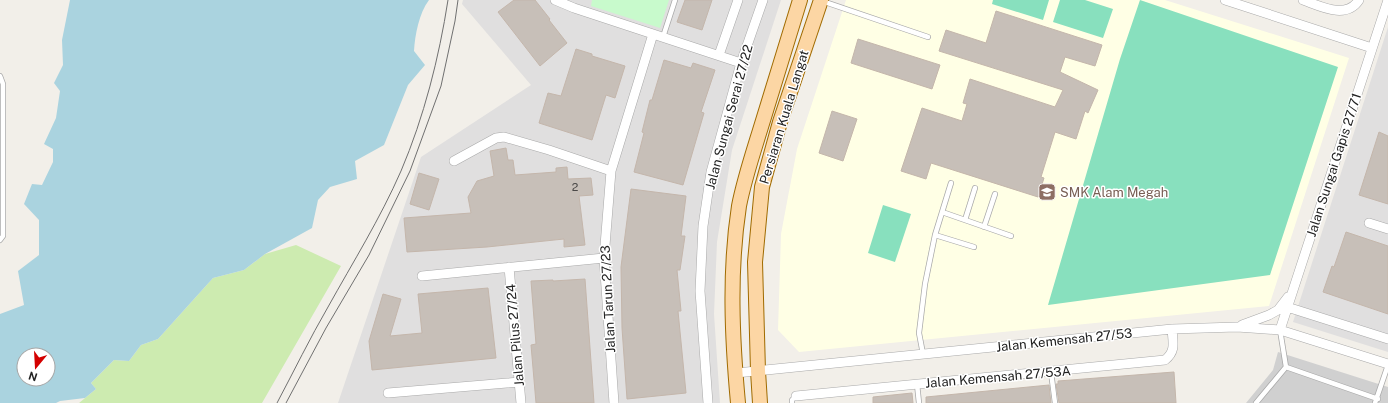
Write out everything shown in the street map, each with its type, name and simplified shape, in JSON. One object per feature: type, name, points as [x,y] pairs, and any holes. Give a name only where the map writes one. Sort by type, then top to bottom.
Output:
[{"type":"main road","name":"Persiaran Kuala Langat","points":[[738,403],[732,277],[734,248],[740,205],[749,165],[800,0]]},
{"type":"main road","name":"Persiaran Kuala Langat","points":[[760,403],[755,262],[762,187],[780,122],[821,0]]},
{"type":"street","points":[[555,0],[574,8],[741,63]]},
{"type":"street","points":[[719,55],[738,0]]},
{"type":"street","name":"Jalan Sungai Serai 27/22","points":[[708,403],[700,291],[702,226],[711,172],[741,63],[763,0]]},
{"type":"street","points":[[1225,0],[1249,3],[1372,48]]},
{"type":"street","points":[[1303,0],[1340,11],[1351,9],[1359,0]]},
{"type":"street","name":"Jalan Sungai Gapis 27/71","points":[[1280,330],[1388,0]]},
{"type":"street","name":"Jalan Tarun 27/23","points":[[614,403],[604,258],[611,171],[653,34]]},
{"type":"street","points":[[454,161],[496,138],[504,137],[550,150],[611,171]]},
{"type":"street","points":[[1369,223],[1388,229]]},
{"type":"street","points":[[422,276],[604,258]]},
{"type":"street","name":"Jalan Pilus 27/24","points":[[509,267],[521,403]]},
{"type":"street","points":[[1237,327],[1274,313],[1292,293]]},
{"type":"street","points":[[1287,307],[1388,339]]},
{"type":"street","name":"Jalan Kemensah 27/53","points":[[736,372],[1172,329],[1237,327],[1280,330],[1388,365]]},
{"type":"street","name":"Jalan Kemensah 27/53A","points":[[794,399],[917,384],[1164,360],[1171,355],[1173,347],[1172,329]]},
{"type":"street","points":[[388,393],[519,382]]},
{"type":"lane","points":[[663,37],[675,0]]},
{"type":"lane","points":[[821,0],[928,37]]},
{"type":"lane","points":[[0,76],[3,84],[3,236],[0,240]]},
{"type":"lane","points":[[923,354],[919,333],[924,284],[934,235],[951,183]]},
{"type":"lane","points":[[965,220],[975,188]]},
{"type":"lane","points":[[984,227],[995,194]]},
{"type":"lane","points":[[942,212],[1011,236]]},
{"type":"lane","points":[[934,235],[974,247]]},
{"type":"lane","points":[[1256,403],[1286,367],[1280,330]]},
{"type":"lane","points":[[1286,367],[1376,401],[1388,365]]},
{"type":"lane","points":[[1051,372],[1055,403]]},
{"type":"lane","points":[[917,384],[919,403]]},
{"type":"shaded area","points":[[463,0],[781,0],[732,150],[717,242],[714,314],[720,403],[338,403],[421,157],[531,85],[462,4]]},
{"type":"shaded area","name":"SMK Alam Megah","points":[[846,0],[1165,0],[1349,58],[1269,306],[799,352],[778,330],[781,234],[797,149]]},
{"type":"shaded area","points":[[1388,27],[1388,352],[1293,322]]},
{"type":"shaded area","points":[[1278,352],[1388,387],[1388,403],[1246,403],[1273,370]]},
{"type":"green space","points":[[592,0],[669,0],[660,28],[591,6]]},
{"type":"green space","points":[[993,0],[1049,0],[1043,20],[992,4]]},
{"type":"green space","points":[[1060,0],[1085,0],[1113,9],[1103,38],[1053,22]]},
{"type":"green space","points":[[1140,0],[1338,67],[1270,275],[1048,305],[1120,59]]},
{"type":"green space","points":[[883,205],[911,214],[895,262],[868,253]]},
{"type":"green space","points":[[296,245],[341,266],[262,403],[79,403],[96,389],[91,383],[114,360],[129,361],[141,345],[158,339],[213,278],[244,270],[265,254]]},
{"type":"water","points":[[70,0],[429,0],[418,24],[414,51],[425,65],[408,85],[384,145],[355,161],[357,179],[330,187],[318,200],[312,228],[265,254],[244,270],[213,278],[158,339],[141,345],[129,361],[114,360],[91,383],[96,389],[85,398],[60,401],[56,403],[0,403],[0,314],[24,305],[18,271],[39,255],[39,220],[24,204],[32,184],[42,185],[53,162],[53,149],[44,144],[56,118],[60,91],[54,83],[63,65],[62,40]]},
{"type":"building","points":[[514,0],[535,0],[567,43],[540,66],[498,12]]},
{"type":"building","points":[[685,0],[712,0],[702,30],[677,22]]},
{"type":"building","points":[[996,11],[1102,45],[1095,66],[1065,57],[1060,72],[1098,90],[1088,113],[1085,111],[1076,139],[1055,132],[1041,177],[1044,178],[1038,197],[931,163],[926,179],[901,171],[922,108],[962,121],[967,104],[963,103],[970,79],[1055,107],[1063,90],[939,51],[946,30],[986,43]]},
{"type":"building","points":[[858,39],[940,65],[932,89],[851,63]]},
{"type":"building","points":[[576,49],[592,54],[592,56],[625,66],[615,98],[606,95],[592,140],[539,123],[548,93],[561,96]]},
{"type":"building","points":[[664,60],[691,68],[693,63],[715,70],[701,112],[704,113],[683,185],[634,172],[644,133],[642,132],[650,100],[652,100]]},
{"type":"building","points":[[832,111],[857,119],[843,161],[819,153]]},
{"type":"building","points":[[1379,132],[1388,136],[1388,204],[1359,195]]},
{"type":"building","points":[[506,148],[508,160],[513,160],[515,175],[556,172],[556,168],[567,167],[568,179],[591,178],[593,195],[579,196],[585,245],[564,247],[564,239],[487,247],[407,252],[404,218],[471,213],[468,197],[477,181],[494,176],[490,151]]},
{"type":"building","points":[[419,173],[439,179],[429,210],[410,204]]},
{"type":"building","points":[[631,189],[686,196],[681,236],[685,236],[680,270],[677,270],[681,311],[678,311],[686,393],[627,399],[622,328],[621,267]]},
{"type":"building","points":[[1346,232],[1388,246],[1388,314],[1323,292],[1332,266],[1334,267]]},
{"type":"building","points":[[585,279],[594,403],[536,403],[531,345],[536,344],[531,281]]},
{"type":"building","points":[[488,288],[496,358],[372,370],[369,341],[383,294],[401,299],[390,336],[422,333],[418,294]]},
{"type":"building","points":[[1174,372],[1176,403],[1059,403],[1056,384],[1058,384],[1058,381]]},
{"type":"building","points":[[1049,385],[1051,403],[926,403],[926,397]]},
{"type":"building","points":[[912,393],[913,403],[873,403],[873,397]]},
{"type":"tram line","points":[[277,403],[375,223],[401,171],[417,130],[430,87],[448,0]]},
{"type":"tram line","points":[[286,403],[326,328],[369,255],[410,171],[441,86],[458,0]]},
{"type":"place","name":"SMK Alam Megah","points":[[1047,192]]}]
